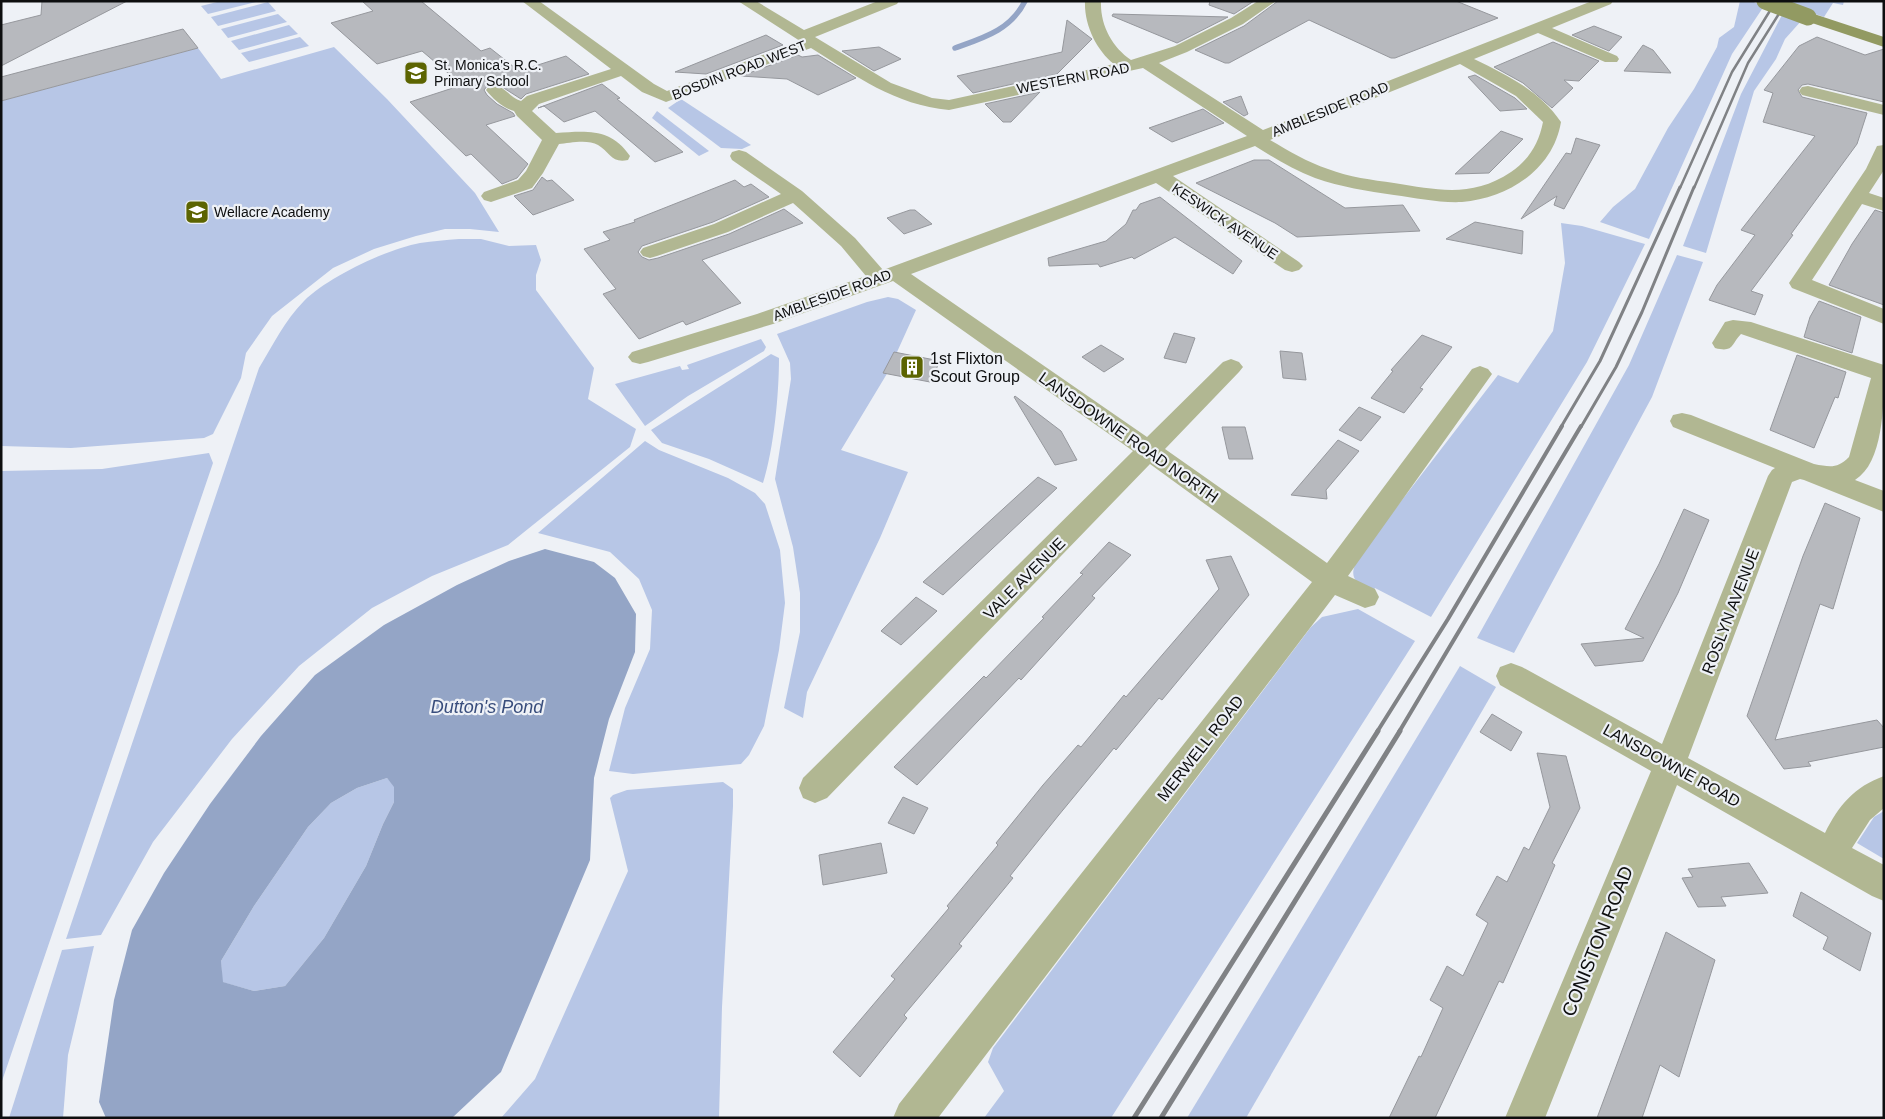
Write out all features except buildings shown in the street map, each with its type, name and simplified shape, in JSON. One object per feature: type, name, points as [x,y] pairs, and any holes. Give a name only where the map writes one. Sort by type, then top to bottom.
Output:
[{"type":"main road","points":[[1765,1],[1884,42]]},
{"type":"street","points":[[529,1],[624,70]]},
{"type":"street","name":"WESTERN ROAD","points":[[744,1],[870,78],[903,95],[929,103],[952,105],[1018,88],[1137,65],[1181,49],[1237,21],[1269,1]]},
{"type":"street","name":"BOSDIN ROAD WEST","points":[[624,70],[659,95],[666,97],[808,39],[892,1]]},
{"type":"street","points":[[1093,1],[1092,6],[1097,24],[1110,53],[1137,65],[1311,170],[1333,178],[1361,184],[1446,196],[1484,193],[1499,188],[1532,165],[1546,146],[1552,122],[1545,111],[1534,101],[1460,58]]},
{"type":"street","name":"AMBLESIDE ROAD","points":[[640,357],[765,319],[887,276],[1020,225],[1048,230],[1074,226],[1088,216],[1091,207],[1090,200],[1258,138],[1460,58],[1537,27],[1560,11],[1606,1]]},
{"type":"street","points":[[1537,27],[1611,59]]},
{"type":"street","points":[[495,90],[512,105],[524,107],[533,100],[624,70]]},
{"type":"street","points":[[1808,91],[1884,110]]},
{"type":"street","points":[[524,107],[523,112],[552,139],[577,137],[602,139],[621,156]]},
{"type":"street","points":[[491,196],[524,184],[534,173],[552,139]]},
{"type":"street","points":[[1884,150],[1875,169],[1800,283],[1884,317]]},
{"type":"street","name":"LANSDOWNE ROAD NORTH","points":[[739,156],[795,195],[887,276],[1150,450],[1330,580],[1365,597]]},
{"type":"street","name":"KESWICK AVENUE","points":[[1158,175],[1292,266]]},
{"type":"street","points":[[650,252],[678,252],[721,228],[795,195]]},
{"type":"street","points":[[1856,196],[1884,205]]},
{"type":"street","points":[[1723,343],[1733,327],[1743,327],[1884,373],[1861,461],[1848,473],[1829,476],[1799,470]]},
{"type":"street","name":"VALE AVENUE","points":[[815,788],[1231,367]]},
{"type":"street","name":"MERWELL ROAD","points":[[913,1118],[1330,580],[1480,374]]},
{"type":"street","points":[[1682,421],[1799,470],[1884,502]]},
{"type":"street","name":"ROSLYN AVENUE","points":[[1670,764],[1781,476],[1799,470]]},
{"type":"street","name":"LANSDOWNE ROAD","points":[[1511,676],[1884,884]]},
{"type":"street","name":"CONISTON ROAD","points":[[1525,1118],[1670,764]]},
{"type":"street","points":[[1832,854],[1853,814],[1872,797],[1884,792]]},
{"type":"shaded area","points":[[221,1],[260,1],[208,14],[201,6]]},
{"type":"shaded area","points":[[1740,1],[1751,1],[1764,6],[1732,54],[1649,239],[1600,222],[1613,207],[1635,189],[1668,128],[1694,89],[1717,47],[1719,38],[1734,27]]},
{"type":"shaded area","points":[[1791,1],[1844,1],[1843,5],[1833,3],[1824,17],[1788,5]]},
{"type":"shaded area","points":[[268,2],[276,11],[218,26],[211,17]]},
{"type":"shaded area","points":[[1783,13],[1802,20],[1785,39],[1776,59],[1754,91],[1706,253],[1683,246],[1741,94]]},
{"type":"shaded area","points":[[278,14],[287,22],[228,38],[221,29]]},
{"type":"shaded area","points":[[289,25],[298,34],[239,50],[231,41]]},
{"type":"shaded area","points":[[300,37],[309,46],[249,62],[241,53]]},
{"type":"shaded area","name":"Wellacre Academy","points":[[334,47],[387,99],[475,193],[499,232],[445,229],[374,249],[333,268],[272,316],[246,353],[241,378],[213,434],[204,438],[71,448],[1,446],[1,101],[198,48],[221,79]]},
{"type":"shaded area","points":[[681,99],[751,145],[742,149],[721,148],[668,108]]},
{"type":"shaded area","points":[[657,111],[709,151],[699,156],[652,118]]},
{"type":"shaded area","points":[[1561,223],[1582,226],[1645,244],[1587,362],[1431,617],[1375,588],[1372,593],[1360,585],[1354,578],[1354,569],[1359,556],[1498,375],[1518,383],[1553,331],[1565,263]]},
{"type":"shaded area","points":[[481,239],[509,246],[536,245],[541,260],[536,275],[536,290],[594,368],[588,399],[636,429],[630,447],[508,545],[432,576],[372,608],[299,666],[232,739],[153,842],[101,935],[66,939],[259,368],[297,308],[328,283],[359,265],[391,251],[420,243]]},
{"type":"shaded area","points":[[1677,255],[1703,262],[1652,397],[1514,653],[1477,638],[1629,365]]},
{"type":"shaded area","points":[[888,297],[898,299],[916,310],[888,372],[841,450],[908,472],[880,538],[807,692],[803,718],[784,708],[800,632],[800,593],[793,547],[775,479],[791,379],[790,363],[777,334],[867,302]]},
{"type":"shaded area","points":[[761,339],[766,347],[764,351],[688,396],[645,426],[615,384],[680,366],[682,370],[689,369],[687,365]]},
{"type":"shaded area","points":[[771,354],[779,358],[778,388],[773,438],[763,483],[709,459],[662,443],[651,430]]},
{"type":"shaded area","points":[[645,441],[659,450],[728,478],[755,493],[765,504],[780,550],[785,603],[779,650],[764,726],[749,755],[741,764],[633,774],[609,771],[625,708],[650,649],[652,610],[639,579],[610,552],[538,533]]},
{"type":"shaded area","points":[[209,453],[213,463],[1,1084],[1,471],[102,469]]},
{"type":"shaded area","points":[[1358,609],[1415,641],[1111,1118],[984,1118],[1004,1091],[988,1062],[993,1048],[1311,627],[1322,617]]},
{"type":"shaded area","points":[[1460,666],[1496,687],[1246,1118],[1187,1118]]},
{"type":"shaded area","points":[[387,778],[395,787],[394,802],[366,866],[324,938],[285,986],[254,991],[222,982],[221,961],[254,906],[308,827],[331,803],[357,788]]},
{"type":"shaded area","points":[[723,782],[733,789],[733,806],[722,1007],[719,1118],[501,1118],[535,1079],[628,871],[610,798],[627,790]]},
{"type":"shaded area","points":[[1884,811],[1884,859],[1857,843],[1874,817]]},
{"type":"shaded area","points":[[94,946],[68,1055],[63,1118],[9,1118],[62,950]]},
{"type":"water","name":"Dutton's Pond","points":[[545,549],[594,562],[615,578],[636,614],[635,652],[609,719],[594,778],[590,860],[501,1072],[452,1118],[106,1118],[99,1102],[114,1000],[132,930],[164,873],[210,804],[261,736],[315,675],[384,625],[457,585],[509,561]],"holes":[[[387,778],[394,787],[394,802],[366,866],[324,938],[285,986],[254,991],[223,982],[221,961],[254,906],[308,827],[331,803],[357,788]]]},
{"type":"waterway","points":[[955,48],[995,32],[1004,26],[1019,11],[1025,1]]},
{"type":"railway","points":[[1680,188],[1732,72],[1776,1]]},
{"type":"railway","points":[[1694,188],[1748,63],[1787,1]]},
{"type":"railway","points":[[1561,427],[1600,361],[1680,187]]},
{"type":"railway","points":[[1581,427],[1616,367],[1642,312],[1694,187]]},
{"type":"railway","points":[[1377,732],[1448,619],[1562,426]]},
{"type":"railway","points":[[1399,732],[1581,426]]},
{"type":"railway","points":[[1134,1118],[1378,731]]},
{"type":"railway","points":[[1161,1118],[1400,731]]},
{"type":"place","name":"St. Monica's R.C. Primary School","points":[[416,73]]},
{"type":"place","name":"Wellacre Academy","points":[[197,212]]},
{"type":"place","name":"1st Flixton Scout Group","points":[[912,367]]}]
